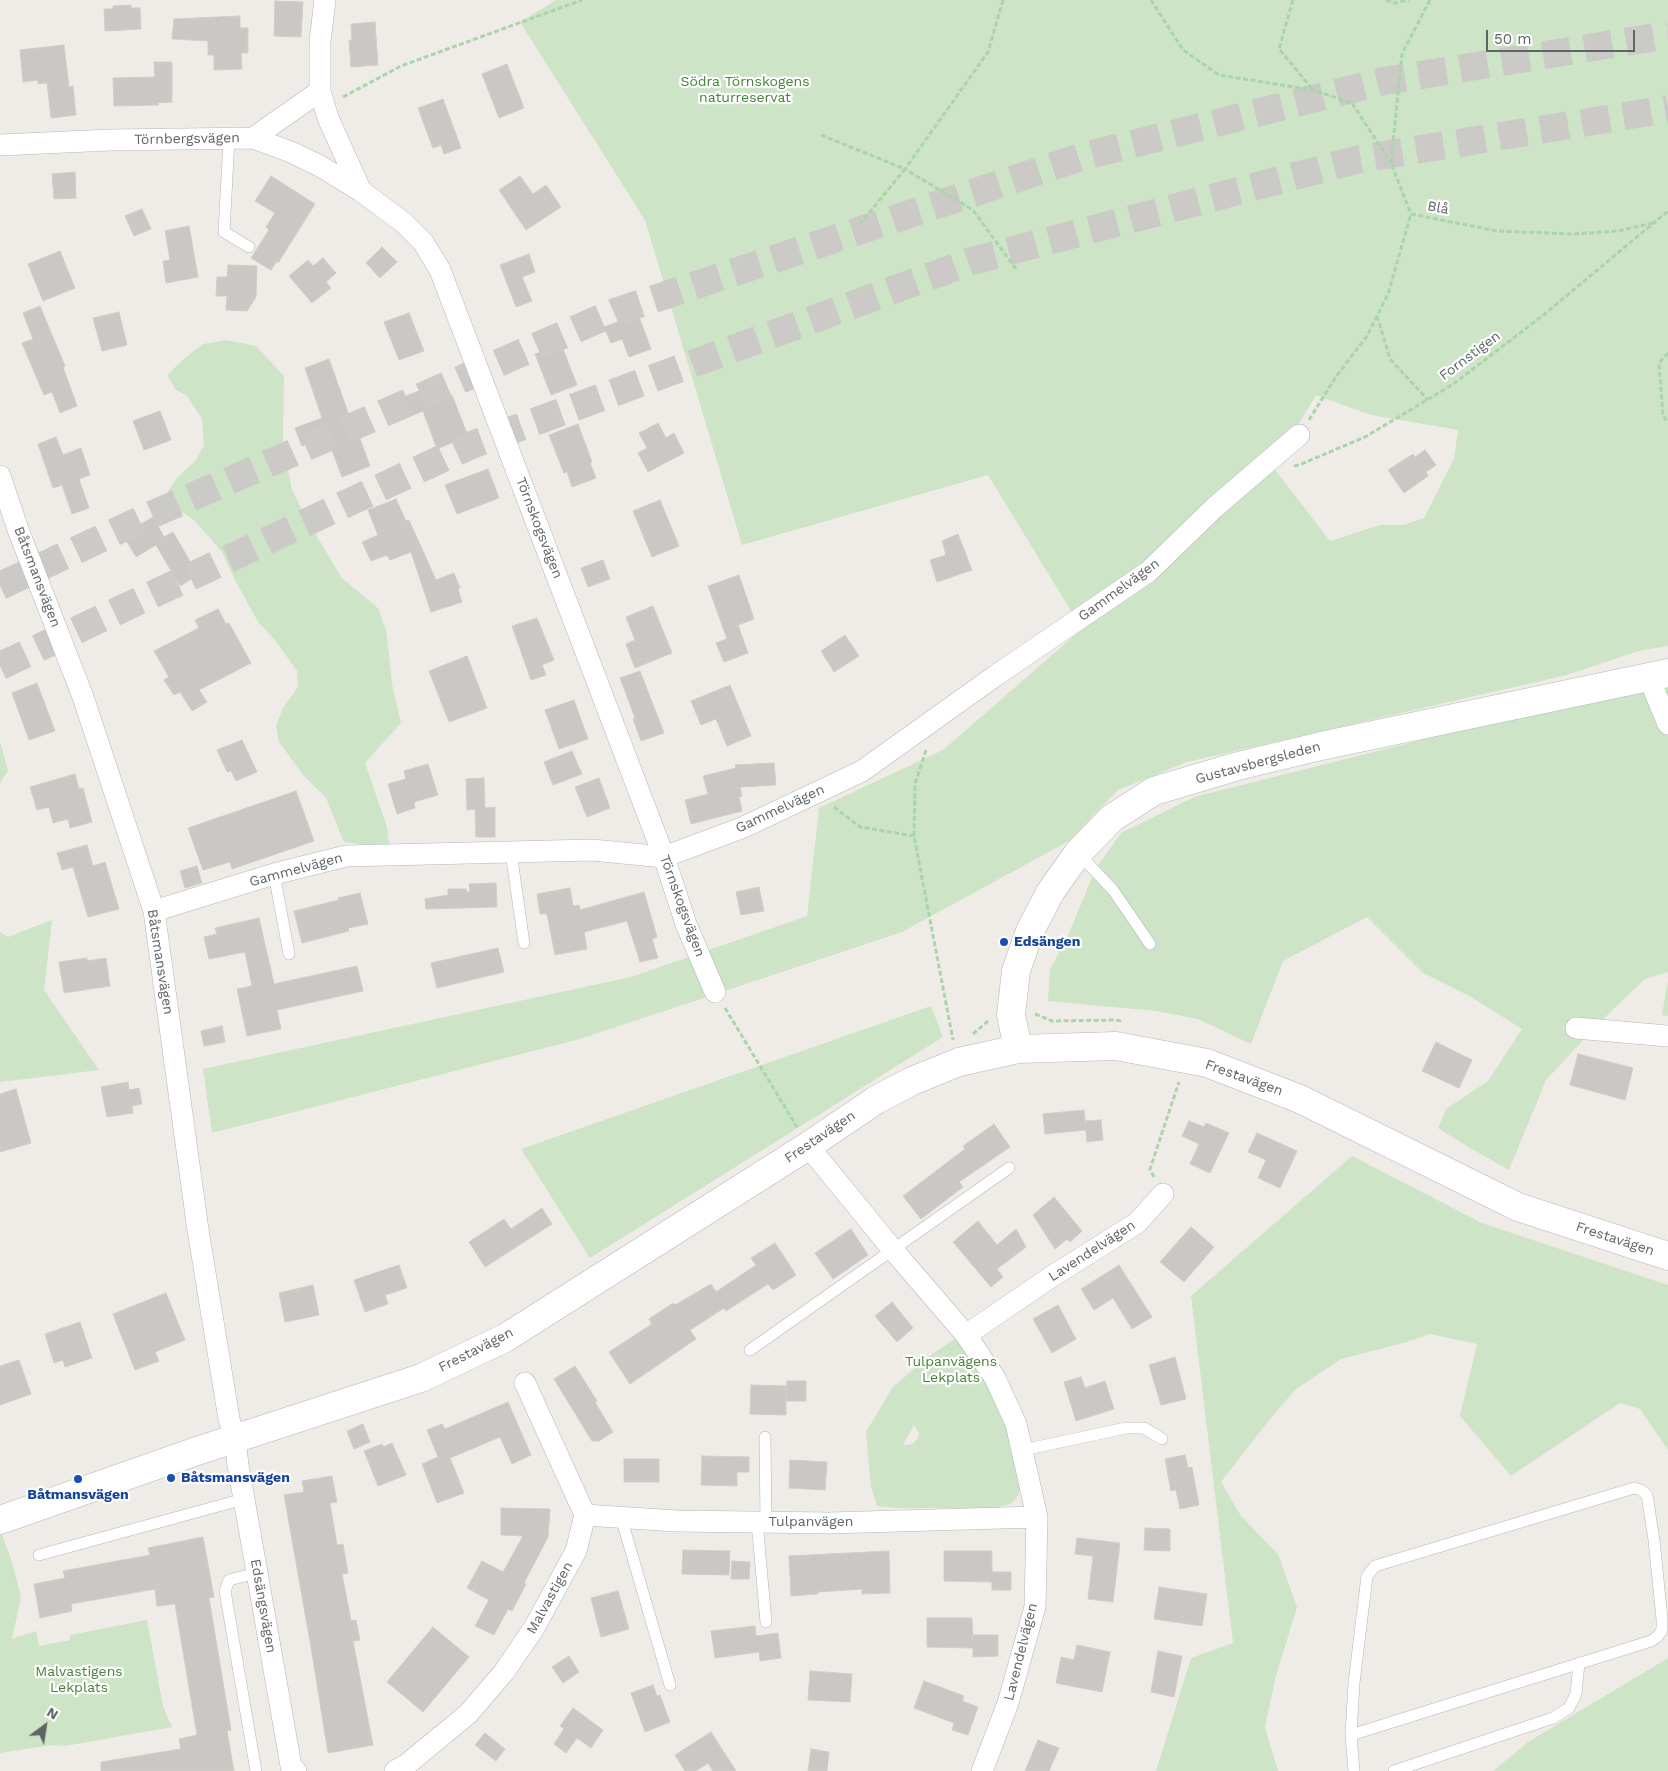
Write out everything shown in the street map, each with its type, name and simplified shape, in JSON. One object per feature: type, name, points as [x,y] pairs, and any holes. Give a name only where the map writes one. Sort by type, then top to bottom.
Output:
[{"type":"street","points":[[326,0],[320,41],[322,99],[361,191]]},
{"type":"street","points":[[253,138],[322,99]]},
{"type":"street","name":"Törnbergsvägen","points":[[0,145],[110,140],[253,138],[291,152],[320,166],[361,191]]},
{"type":"street","name":"Törnskogsvägen","points":[[361,191],[404,223],[422,242],[440,270],[664,857],[686,924],[715,992]]},
{"type":"street","name":"Gammelvägen","points":[[154,911],[274,874],[346,856],[592,850],[664,857],[744,827],[862,771],[994,676],[1148,572],[1214,508],[1299,435]]},
{"type":"street","name":"Båtsmansvägen","points":[[0,476],[83,697],[154,911],[198,1230],[229,1419],[235,1439]]},
{"type":"street","points":[[1658,676],[1668,724]]},
{"type":"street","name":"Gustavsbergsleden","points":[[1018,1049],[1011,1015],[1016,971],[1030,931],[1051,891],[1078,853],[1112,818],[1154,791],[1238,766],[1320,746],[1658,676]]},
{"type":"street","points":[[1576,1028],[1668,1036]]},
{"type":"street","name":"Frestavägen","points":[[0,1520],[235,1439],[421,1378],[505,1338],[808,1146],[876,1100],[912,1081],[959,1062],[1018,1049],[1116,1046],[1207,1063],[1300,1099],[1518,1207],[1668,1256]]},
{"type":"street","name":"Lavendelvägen","points":[[808,1146],[893,1250],[966,1334],[995,1378],[1016,1424],[1037,1517],[1034,1607],[1008,1703],[982,1771]]},
{"type":"street","name":"Lavendelvägen","points":[[966,1334],[1137,1223],[1163,1194]]},
{"type":"street","points":[[526,1382],[585,1515]]},
{"type":"street","name":"Edsängsvägen","points":[[235,1439],[291,1766],[296,1771]]},
{"type":"street","name":"Tulpanvägen","points":[[585,1515],[676,1521],[829,1523],[1037,1517]]},
{"type":"street","name":"Malvastigen","points":[[395,1771],[406,1765],[468,1714],[504,1672],[534,1628],[576,1550],[585,1515]]},
{"type":"lane","points":[[229,139],[224,232],[248,247]]},
{"type":"lane","points":[[511,852],[524,942]]},
{"type":"lane","points":[[1078,853],[1113,890],[1150,944]]},
{"type":"lane","points":[[274,874],[289,954]]},
{"type":"lane","points":[[750,1350],[1010,1168]]},
{"type":"lane","points":[[1023,1450],[1126,1428],[1144,1428],[1162,1439]]},
{"type":"lane","points":[[765,1437],[761,1522],[766,1622]]},
{"type":"lane","points":[[1351,1735],[1651,1641],[1658,1636],[1662,1630],[1647,1495],[1641,1490],[1634,1488],[1375,1566],[1367,1576],[1354,1683],[1351,1735],[1354,1771]]},
{"type":"lane","points":[[39,1555],[244,1499]]},
{"type":"lane","points":[[621,1517],[670,1685]]},
{"type":"lane","points":[[256,1771],[225,1592],[229,1580],[257,1573]]},
{"type":"lane","points":[[1394,1771],[1552,1718],[1569,1708],[1576,1694],[1579,1662]]},
{"type":"path","points":[[322,99],[401,66],[582,0]]},
{"type":"path","points":[[860,224],[905,169],[988,52],[1003,0]]},
{"type":"path","points":[[1151,0],[1183,50],[1219,75],[1313,90],[1352,103],[1391,163]]},
{"type":"path","points":[[1293,0],[1279,49],[1313,90]]},
{"type":"path","points":[[1386,0],[1395,3],[1409,0]]},
{"type":"path","name":"Blå","points":[[1430,0],[1402,54],[1391,163],[1411,214],[1497,231],[1573,234],[1618,231],[1654,223]]},
{"type":"path","points":[[820,135],[905,169],[974,210],[1016,269]]},
{"type":"path","name":"Fornstigen","points":[[1258,469],[1300,465],[1364,436],[1452,385],[1541,317],[1668,211]]},
{"type":"path","points":[[1299,435],[1335,378],[1367,336],[1388,294],[1411,214]]},
{"type":"path","points":[[1377,316],[1390,359],[1428,400]]},
{"type":"path","points":[[1668,353],[1659,364],[1663,416],[1668,422]]},
{"type":"path","points":[[936,718],[915,784],[914,836],[954,1044],[961,1040]]},
{"type":"path","points":[[816,793],[860,827],[914,836]]},
{"type":"path","points":[[715,992],[808,1146]]},
{"type":"path","points":[[969,1036],[977,1032],[990,1019],[1011,1015],[1033,1014],[1052,1021],[1114,1020],[1123,1022]]},
{"type":"path","points":[[1163,1194],[1150,1169],[1180,1078]]},
{"type":"green space","name":"Södra Törnskogens naturreservat","points":[[556,0],[1668,0],[1668,646],[1638,651],[1567,675],[1187,762],[1118,790],[1069,841],[902,932],[580,1039],[212,1133],[203,1069],[631,977],[807,916],[819,808],[943,750],[1082,629],[988,475],[742,545],[645,220],[520,22]],"holes":[[[1316,395],[1371,415],[1458,430],[1454,459],[1424,518],[1403,525],[1380,525],[1330,541],[1273,467]]]},
{"type":"green space","points":[[226,340],[256,346],[284,376],[283,444],[292,490],[307,520],[342,578],[378,608],[386,630],[393,690],[401,723],[365,763],[387,827],[389,844],[367,845],[344,842],[326,798],[304,776],[279,742],[276,726],[283,708],[298,687],[297,671],[275,640],[258,622],[222,552],[195,521],[172,505],[168,491],[178,477],[196,460],[204,445],[202,419],[187,396],[175,389],[167,375],[203,344]]},
{"type":"green space","points":[[1668,686],[1668,972],[1645,979],[1602,1020],[1546,1080],[1509,1170],[1438,1128],[1446,1109],[1488,1081],[1522,1029],[1471,997],[1423,973],[1367,917],[1283,961],[1251,1044],[1198,1019],[1156,1011],[1048,1001],[1050,969],[1066,940],[1096,868],[1121,833],[1194,797],[1433,737],[1620,696],[1654,691]]},
{"type":"green space","points":[[0,741],[8,771],[0,783]]},
{"type":"green space","points":[[52,920],[44,990],[99,1070],[0,1082],[0,932],[8,937]]},
{"type":"green space","points":[[1668,980],[1668,1016],[1662,1015]]},
{"type":"green space","points":[[931,1006],[943,1037],[590,1258],[521,1149]]},
{"type":"green space","points":[[1352,1156],[1482,1223],[1668,1285],[1668,1450],[1640,1409],[1620,1403],[1511,1476],[1460,1416],[1477,1344],[1430,1334],[1341,1359],[1295,1390],[1221,1482],[1241,1516],[1278,1554],[1297,1607],[1276,1676],[1265,1727],[1278,1771],[1156,1771],[1191,1658],[1233,1643],[1191,1296]]},
{"type":"green space","name":"Tulpanvägens Lekplats","points":[[959,1336],[1004,1412],[1019,1486],[1019,1494],[1012,1503],[991,1508],[896,1508],[877,1506],[871,1487],[866,1432],[892,1388],[925,1359]],"holes":[[[914,1425],[919,1433],[918,1438],[913,1444],[903,1445]]]},
{"type":"green space","name":"Malvastigens Lekplats","points":[[0,1535],[2,1535],[12,1562],[21,1597],[12,1639],[36,1631],[39,1646],[70,1640],[70,1635],[147,1620],[163,1706],[172,1727],[65,1746],[52,1745],[0,1753]]},
{"type":"green space","points":[[1668,1658],[1668,1771],[1493,1771],[1528,1742]]},
{"type":"building","points":[[275,1],[303,2],[301,37],[274,36]]},
{"type":"building","points":[[131,5],[131,8],[140,8],[141,29],[105,31],[104,9],[113,9],[113,6]]},
{"type":"building","points":[[240,16],[240,28],[248,28],[248,53],[241,53],[242,69],[214,70],[214,55],[208,55],[208,41],[172,39],[174,19]]},
{"type":"building","points":[[375,22],[378,65],[351,67],[349,40],[352,40],[351,24]]},
{"type":"building","points":[[64,45],[69,87],[73,86],[76,115],[51,118],[47,83],[38,84],[38,80],[23,82],[20,50]]},
{"type":"building","points":[[154,62],[172,62],[172,102],[157,103],[159,105],[114,106],[113,78],[155,77]]},
{"type":"building","points":[[507,64],[524,108],[499,118],[482,74]]},
{"type":"building","points":[[443,99],[461,148],[444,154],[441,145],[433,148],[418,108]]},
{"type":"building","points":[[75,172],[76,198],[54,199],[52,174]]},
{"type":"building","points":[[271,176],[315,204],[278,263],[277,261],[271,270],[251,258],[269,230],[266,227],[275,213],[255,201]]},
{"type":"building","points":[[520,176],[533,194],[546,185],[561,207],[526,230],[499,190]]},
{"type":"building","points":[[142,209],[151,229],[134,236],[125,216]]},
{"type":"building","points":[[189,226],[198,277],[166,283],[163,261],[170,260],[165,231]]},
{"type":"building","points":[[382,247],[397,262],[380,278],[366,263]]},
{"type":"building","points":[[60,251],[75,288],[43,301],[28,264]]},
{"type":"building","points":[[529,254],[535,272],[522,277],[532,301],[516,307],[500,265]]},
{"type":"building","points":[[323,258],[336,273],[326,282],[331,288],[312,303],[289,276],[308,260],[313,266]]},
{"type":"building","points":[[228,265],[257,266],[256,297],[247,311],[226,310],[227,296],[216,296],[217,277],[227,277]]},
{"type":"building","points":[[40,306],[65,366],[63,367],[77,406],[60,413],[52,392],[44,395],[22,343],[33,339],[23,313]]},
{"type":"building","points":[[119,312],[127,345],[102,351],[93,318]]},
{"type":"building","points":[[409,313],[424,351],[399,360],[384,322]]},
{"type":"building","points":[[638,314],[651,349],[629,357],[622,339],[611,343],[604,327]]},
{"type":"building","points":[[561,344],[577,385],[551,395],[535,354]]},
{"type":"building","points":[[329,359],[350,418],[352,417],[370,466],[342,477],[327,437],[302,446],[295,428],[322,418],[305,368]]},
{"type":"building","points":[[439,383],[445,398],[452,395],[468,436],[437,449],[423,411],[408,417],[401,398]]},
{"type":"building","points":[[160,411],[171,440],[144,450],[133,421]]},
{"type":"building","points":[[658,423],[666,438],[674,433],[684,453],[648,472],[638,453],[647,448],[639,433]]},
{"type":"building","points":[[578,424],[596,478],[572,487],[567,472],[564,473],[549,435]]},
{"type":"building","points":[[56,437],[63,455],[81,448],[90,475],[79,479],[89,508],[72,514],[62,485],[53,488],[38,444]]},
{"type":"building","points":[[1425,450],[1436,465],[1426,472],[1428,476],[1404,493],[1388,470],[1413,454],[1415,457]]},
{"type":"building","points":[[488,469],[499,498],[457,514],[445,485]]},
{"type":"building","points":[[396,499],[406,521],[409,520],[436,580],[454,573],[460,588],[458,589],[462,602],[431,612],[411,552],[390,560],[387,555],[371,561],[362,542],[378,535],[368,510]]},
{"type":"building","points":[[660,500],[679,546],[652,557],[633,511]]},
{"type":"building","points":[[153,517],[164,537],[173,532],[198,575],[180,586],[156,545],[136,557],[123,535]]},
{"type":"building","points":[[958,534],[972,570],[937,582],[930,560],[946,555],[942,541]]},
{"type":"building","points":[[603,560],[610,579],[588,587],[581,568]]},
{"type":"building","points":[[739,575],[754,619],[738,625],[748,653],[724,662],[716,643],[727,639],[708,586]]},
{"type":"building","points":[[653,606],[672,653],[635,668],[626,644],[635,640],[626,617]]},
{"type":"building","points":[[218,609],[226,624],[229,623],[251,663],[199,690],[207,702],[192,711],[180,692],[174,695],[164,680],[169,677],[154,651],[199,628],[195,620]]},
{"type":"building","points":[[537,618],[554,660],[542,665],[546,675],[531,680],[512,626]]},
{"type":"building","points":[[845,635],[859,656],[834,672],[821,651]]},
{"type":"building","points":[[467,656],[487,708],[449,722],[429,671]]},
{"type":"building","points":[[640,671],[664,733],[641,741],[633,719],[635,718],[620,678]]},
{"type":"building","points":[[37,683],[55,731],[29,740],[12,693]]},
{"type":"building","points":[[730,685],[751,736],[727,746],[716,719],[701,725],[691,701]]},
{"type":"building","points":[[574,700],[588,739],[559,749],[545,710]]},
{"type":"building","points":[[242,740],[257,772],[236,781],[231,771],[227,772],[217,750]]},
{"type":"building","points":[[572,751],[582,774],[553,785],[544,762]]},
{"type":"building","points":[[774,763],[776,785],[740,787],[742,796],[739,797],[742,811],[691,824],[685,800],[708,794],[703,776],[736,768],[735,765]]},
{"type":"building","points":[[428,764],[438,795],[414,802],[415,808],[397,814],[388,784],[406,779],[404,771]]},
{"type":"building","points":[[75,774],[79,789],[83,788],[92,822],[70,828],[68,819],[53,823],[49,807],[37,810],[30,787]]},
{"type":"building","points":[[484,778],[485,808],[495,807],[495,837],[476,837],[475,809],[467,810],[466,779]]},
{"type":"building","points":[[599,778],[610,808],[587,817],[575,787]]},
{"type":"building","points":[[296,791],[314,841],[232,869],[230,862],[203,870],[188,828]]},
{"type":"building","points":[[87,845],[93,866],[105,862],[119,909],[88,917],[73,867],[62,870],[57,853]]},
{"type":"building","points":[[197,866],[202,883],[185,888],[180,871]]},
{"type":"building","points":[[496,883],[497,907],[426,909],[425,899],[448,895],[448,889],[466,889],[467,892],[470,892],[469,884]]},
{"type":"building","points":[[759,887],[764,911],[741,915],[736,892]]},
{"type":"building","points":[[570,888],[573,906],[579,905],[580,910],[644,892],[657,937],[652,939],[658,958],[640,962],[627,921],[584,932],[587,949],[555,955],[547,914],[540,914],[537,894]]},
{"type":"building","points":[[360,893],[368,924],[348,928],[349,931],[302,943],[294,911]]},
{"type":"building","points":[[259,918],[274,984],[357,966],[363,991],[277,1010],[281,1029],[247,1036],[237,989],[252,986],[245,952],[209,959],[204,937],[217,934],[215,928]]},
{"type":"building","points":[[498,948],[504,972],[437,988],[431,963]]},
{"type":"building","points":[[87,958],[87,961],[106,958],[110,986],[64,993],[59,962]]},
{"type":"building","points":[[222,1026],[225,1042],[204,1046],[201,1031]]},
{"type":"building","points":[[1436,1042],[1472,1060],[1459,1088],[1422,1071]]},
{"type":"building","points":[[1578,1054],[1633,1068],[1625,1100],[1570,1085]]},
{"type":"building","points":[[128,1082],[129,1090],[139,1088],[142,1104],[132,1106],[133,1113],[107,1117],[101,1087]]},
{"type":"building","points":[[16,1089],[31,1143],[0,1152],[0,1094]]},
{"type":"building","points":[[1084,1110],[1086,1130],[1045,1134],[1043,1114]]},
{"type":"building","points":[[1101,1120],[1103,1140],[1087,1142],[1085,1121]]},
{"type":"building","points":[[1189,1121],[1204,1127],[1206,1123],[1229,1133],[1210,1173],[1190,1164],[1199,1144],[1182,1136]]},
{"type":"building","points":[[994,1124],[1010,1147],[959,1182],[963,1187],[921,1219],[903,1196],[965,1149],[963,1146]]},
{"type":"building","points":[[1257,1133],[1297,1151],[1280,1188],[1258,1178],[1266,1160],[1248,1152]]},
{"type":"building","points":[[1054,1197],[1082,1231],[1070,1242],[1067,1239],[1055,1249],[1033,1215]]},
{"type":"building","points":[[542,1208],[552,1224],[485,1267],[469,1242],[504,1219],[511,1229]]},
{"type":"building","points":[[978,1221],[997,1245],[1016,1229],[1026,1247],[997,1269],[1003,1277],[991,1287],[953,1242]]},
{"type":"building","points":[[1191,1227],[1214,1247],[1184,1282],[1160,1262]]},
{"type":"building","points":[[851,1229],[868,1255],[833,1279],[815,1253]]},
{"type":"building","points":[[775,1243],[796,1275],[773,1290],[768,1284],[726,1311],[724,1308],[690,1330],[696,1339],[630,1384],[609,1352],[652,1324],[649,1319],[673,1303],[675,1305],[711,1284],[716,1292],[756,1265],[751,1258]]},
{"type":"building","points":[[399,1265],[407,1288],[385,1295],[388,1304],[365,1312],[354,1280]]},
{"type":"building","points":[[1119,1265],[1152,1317],[1132,1329],[1113,1298],[1094,1310],[1081,1289]]},
{"type":"building","points":[[313,1285],[319,1315],[285,1322],[279,1293]]},
{"type":"building","points":[[166,1293],[185,1340],[155,1352],[159,1361],[135,1370],[113,1314]]},
{"type":"building","points":[[892,1302],[913,1328],[897,1342],[875,1316]]},
{"type":"building","points":[[1058,1305],[1076,1339],[1052,1353],[1033,1319]]},
{"type":"building","points":[[80,1322],[92,1358],[65,1367],[63,1360],[54,1363],[45,1334]]},
{"type":"building","points":[[1175,1357],[1186,1399],[1161,1405],[1149,1365]]},
{"type":"building","points":[[19,1360],[31,1394],[0,1405],[0,1366]]},
{"type":"building","points":[[575,1366],[597,1401],[595,1402],[613,1432],[599,1441],[592,1441],[554,1379]]},
{"type":"building","points":[[1081,1377],[1085,1388],[1105,1381],[1114,1409],[1076,1421],[1064,1382]]},
{"type":"building","points":[[787,1381],[806,1381],[806,1401],[786,1401]]},
{"type":"building","points":[[751,1385],[786,1386],[786,1415],[750,1414]]},
{"type":"building","points":[[508,1402],[531,1455],[512,1464],[500,1437],[450,1458],[464,1493],[437,1503],[422,1464],[438,1457],[427,1430],[442,1424],[445,1429]]},
{"type":"building","points":[[363,1424],[370,1442],[354,1449],[347,1431]]},
{"type":"building","points":[[392,1443],[406,1475],[378,1486],[364,1451],[382,1444],[383,1447]]},
{"type":"building","points":[[1185,1455],[1188,1468],[1192,1467],[1199,1505],[1180,1509],[1176,1490],[1171,1491],[1165,1459]]},
{"type":"building","points":[[702,1456],[749,1457],[749,1472],[737,1472],[737,1486],[701,1485]]},
{"type":"building","points":[[624,1459],[659,1459],[659,1482],[624,1482]]},
{"type":"building","points":[[790,1460],[827,1462],[825,1490],[789,1488]]},
{"type":"building","points":[[332,1476],[337,1502],[330,1503],[337,1545],[343,1544],[348,1573],[342,1574],[351,1621],[356,1620],[360,1640],[353,1641],[373,1745],[328,1753],[284,1495],[304,1492],[302,1481]]},
{"type":"building","points":[[501,1508],[550,1509],[548,1537],[512,1611],[508,1609],[494,1635],[475,1626],[489,1600],[467,1588],[482,1561],[503,1572],[523,1536],[501,1535]]},
{"type":"building","points":[[1145,1528],[1170,1529],[1170,1551],[1144,1550]]},
{"type":"building","points":[[203,1537],[214,1597],[209,1598],[231,1730],[227,1731],[234,1771],[101,1771],[101,1762],[181,1749],[179,1739],[197,1735],[175,1604],[157,1606],[155,1589],[71,1604],[72,1611],[40,1618],[34,1584],[65,1578],[63,1571],[150,1555],[148,1548]]},
{"type":"building","points":[[1077,1538],[1120,1543],[1113,1602],[1088,1599],[1093,1556],[1075,1554]]},
{"type":"building","points":[[683,1550],[730,1551],[729,1575],[682,1574]]},
{"type":"building","points":[[889,1551],[890,1593],[862,1594],[862,1589],[791,1596],[789,1556]]},
{"type":"building","points":[[944,1551],[992,1551],[992,1572],[1011,1572],[1011,1590],[992,1590],[992,1582],[944,1581]]},
{"type":"building","points":[[732,1561],[750,1562],[749,1579],[731,1579]]},
{"type":"building","points":[[1159,1587],[1207,1594],[1202,1626],[1154,1619]]},
{"type":"building","points":[[618,1591],[629,1629],[601,1637],[591,1598]]},
{"type":"building","points":[[927,1618],[972,1618],[973,1641],[973,1635],[998,1635],[998,1656],[973,1657],[973,1648],[927,1647]]},
{"type":"building","points":[[755,1626],[756,1636],[778,1633],[781,1658],[760,1661],[759,1652],[715,1658],[711,1631]]},
{"type":"building","points":[[433,1627],[469,1657],[423,1712],[387,1682]]},
{"type":"building","points":[[1077,1645],[1110,1652],[1102,1692],[1056,1683],[1061,1657],[1074,1660]]},
{"type":"building","points":[[1158,1651],[1182,1656],[1174,1697],[1151,1692]]},
{"type":"building","points":[[569,1656],[579,1672],[563,1683],[552,1667]]},
{"type":"building","points":[[810,1671],[852,1674],[850,1702],[808,1700]]},
{"type":"building","points":[[924,1681],[964,1696],[962,1701],[978,1707],[968,1735],[952,1730],[954,1723],[914,1708]]},
{"type":"building","points":[[653,1685],[657,1696],[660,1695],[670,1722],[645,1732],[631,1693]]},
{"type":"building","points":[[573,1708],[603,1730],[591,1748],[577,1738],[566,1753],[554,1744],[564,1729],[560,1726]]},
{"type":"building","points":[[711,1732],[736,1771],[713,1771],[708,1763],[696,1771],[685,1771],[675,1755]]},
{"type":"building","points":[[485,1733],[505,1749],[496,1761],[475,1745]]},
{"type":"building","points":[[1038,1740],[1059,1748],[1049,1771],[1025,1771]]},
{"type":"building","points":[[811,1749],[829,1752],[827,1771],[808,1771]]},
{"type":"tunnel","points":[[0,586],[153,514],[615,312],[1081,157],[1384,81],[1668,35]]},
{"type":"tunnel","points":[[0,666],[469,446],[972,261],[1360,159],[1668,109]]},
{"type":"place","name":"Edsängen","points":[[1004,942]]},
{"type":"place","name":"Båtsmansvägen","points":[[171,1478]]},
{"type":"place","name":"Båtmansvägen","points":[[78,1479]]}]
